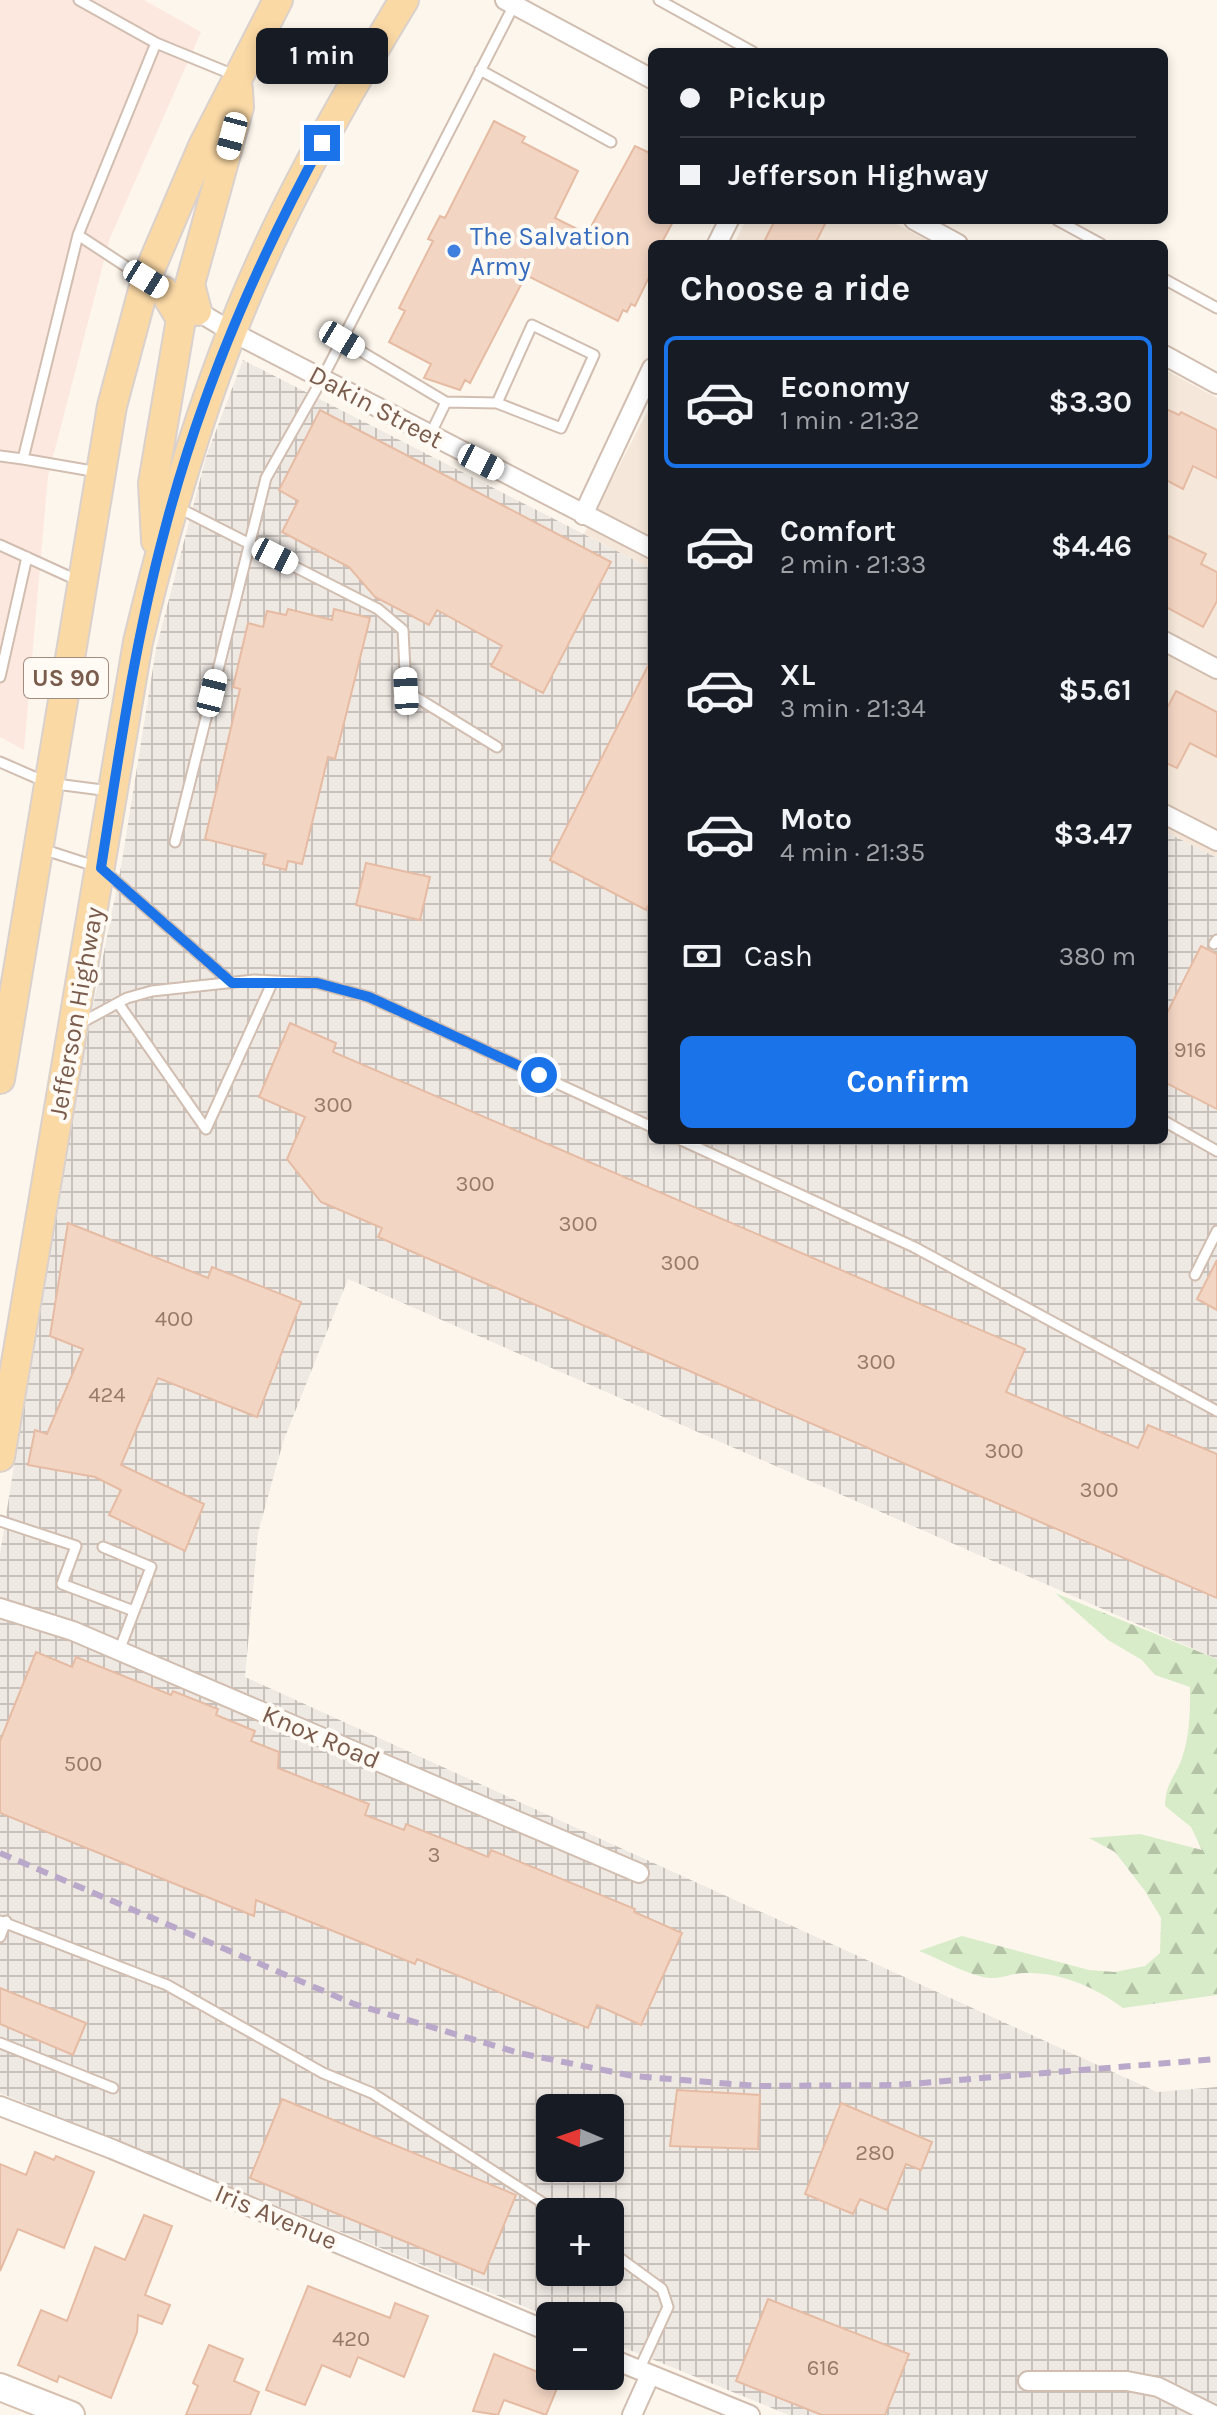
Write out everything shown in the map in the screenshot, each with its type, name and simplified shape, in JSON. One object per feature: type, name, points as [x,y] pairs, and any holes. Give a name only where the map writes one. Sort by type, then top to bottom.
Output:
[{"type":"main road","name":"US 90","points":[[0,1079],[112,406],[155,285],[237,76],[278,0]]},
{"type":"main road","name":"Jefferson Highway","points":[[0,1457],[138,642],[172,504],[232,332],[295,192],[404,0]]},
{"type":"main road","points":[[197,311],[190,284],[239,107],[237,76]]},
{"type":"main road","points":[[155,285],[181,319],[153,483],[152,522],[159,553]]},
{"type":"street","points":[[509,2],[648,77]]},
{"type":"street","points":[[921,224],[951,240]]},
{"type":"street","name":"Dakin Street","points":[[155,285],[232,332],[648,547]]},
{"type":"street","points":[[1168,357],[1217,384]]},
{"type":"street","points":[[583,515],[648,378]]},
{"type":"street","points":[[1168,643],[1217,669]]},
{"type":"street","points":[[1168,816],[1217,841]]},
{"type":"street","name":"Knox Road","points":[[0,1608],[119,1651],[639,1873]]},
{"type":"street","name":"Iris Avenue","points":[[0,2106],[126,2155],[536,2326]]},
{"type":"street","points":[[624,2364],[750,2415]]},
{"type":"street","points":[[632,2415],[645,2372]]},
{"type":"street","points":[[1028,2381],[1127,2381],[1158,2387],[1214,2415]]},
{"type":"street","points":[[0,2387],[71,2415]]},
{"type":"lane","points":[[79,0],[156,43],[237,76]]},
{"type":"lane","points":[[659,0],[746,48]]},
{"type":"lane","points":[[175,842],[266,478],[322,379],[480,70],[509,2]]},
{"type":"lane","points":[[23,459],[78,235],[156,43]]},
{"type":"lane","points":[[480,70],[611,142]]},
{"type":"lane","points":[[1064,224],[1094,240]]},
{"type":"lane","points":[[78,235],[155,285]]},
{"type":"lane","points":[[1168,281],[1217,308]]},
{"type":"lane","points":[[342,340],[446,402],[497,403],[561,428],[594,355],[532,325],[497,403]]},
{"type":"lane","points":[[430,435],[446,402]]},
{"type":"lane","points":[[0,456],[101,472]]},
{"type":"lane","points":[[172,504],[378,609],[403,630],[406,691],[497,747]]},
{"type":"lane","points":[[0,545],[82,583]]},
{"type":"lane","points":[[0,677],[27,557]]},
{"type":"lane","points":[[0,762],[48,783],[113,792]]},
{"type":"lane","points":[[37,848],[101,868],[232,983]]},
{"type":"lane","points":[[118,1003],[206,1129],[273,981]]},
{"type":"lane","points":[[72,1027],[118,1003],[152,991],[273,981],[317,983],[369,997],[648,1125]]},
{"type":"lane","points":[[1168,1123],[1217,1151]]},
{"type":"lane","points":[[690,1144],[914,1247],[1217,1411]]},
{"type":"lane","points":[[1195,1275],[1217,1231]]},
{"type":"lane","points":[[0,1521],[76,1546],[62,1584],[134,1611]]},
{"type":"lane","points":[[103,1547],[151,1567],[119,1651]]},
{"type":"lane","points":[[0,1937],[3,1921],[167,1985],[323,2073],[372,2093],[536,2198]]},
{"type":"lane","points":[[0,2043],[113,2088]]},
{"type":"lane","points":[[624,2261],[662,2289],[668,2307],[645,2372]]},
{"type":"shaded area","points":[[0,0],[144,0],[201,32],[110,238],[48,476],[24,750],[0,737]]},
{"type":"shaded area","points":[[744,224],[896,224],[926,240],[736,240]]},
{"type":"shaded area","points":[[243,360],[648,567],[648,1144],[1168,1144],[1168,833],[1217,858],[1217,1659],[348,1279],[283,1442],[258,1533],[245,1677],[1157,2092],[1217,2087],[1217,2415],[789,2415],[624,2348],[624,2302],[536,2302],[536,2311],[0,2093],[0,1554],[62,1161],[121,867],[156,649],[206,457]]},
{"type":"shaded area","points":[[1168,371],[1217,398],[1217,858],[1168,833]]},
{"type":"shaded area","points":[[648,410],[648,567],[584,534]]},
{"type":"green space","points":[[1055,1593],[1217,1659],[1217,1995],[1123,2008],[1089,1987],[1064,1978],[1038,1973],[983,1977],[919,1951],[962,1936],[1089,1970],[1115,1972],[1145,1966],[1160,1953],[1161,1918],[1115,1852],[1089,1838],[1140,1834],[1202,1850],[1191,1827],[1165,1806],[1169,1785],[1187,1741],[1190,1687],[1155,1675],[1142,1660],[1108,1640]]},
{"type":"building","points":[[494,121],[525,137],[522,142],[578,171],[555,218],[587,234],[635,146],[648,152],[648,224],[672,224],[663,240],[648,240],[648,279],[635,306],[631,304],[627,312],[623,310],[618,321],[526,275],[470,383],[465,380],[460,390],[424,378],[431,364],[389,342],[405,311],[399,308],[433,241],[428,239],[440,216],[445,218]]},
{"type":"building","points":[[773,224],[825,224],[817,240],[765,240]]},
{"type":"building","points":[[320,410],[611,562],[543,693],[491,666],[502,646],[437,610],[429,625],[375,597],[349,567],[282,532],[298,501],[279,490]]},
{"type":"building","points":[[1168,410],[1179,415],[1181,412],[1217,430],[1217,478],[1193,466],[1183,489],[1168,481]]},
{"type":"building","points":[[1168,538],[1206,554],[1201,564],[1217,572],[1217,601],[1203,627],[1168,608]]},
{"type":"building","points":[[288,609],[332,620],[334,609],[370,618],[335,759],[328,757],[302,864],[288,861],[286,870],[263,864],[266,854],[205,839],[240,689],[233,687],[248,623],[263,627],[267,611],[286,615]]},
{"type":"building","points":[[648,666],[646,910],[550,860]]},
{"type":"building","points":[[1176,691],[1217,712],[1217,757],[1190,743],[1177,768],[1168,764],[1168,706]]},
{"type":"building","points":[[366,863],[430,877],[420,920],[356,905]]},
{"type":"building","points":[[1201,946],[1217,954],[1217,1109],[1168,1084],[1168,1011]]},
{"type":"building","points":[[290,1023],[336,1043],[333,1052],[1025,1349],[1006,1392],[1138,1448],[1148,1425],[1217,1454],[1217,1598],[378,1237],[382,1228],[321,1202],[287,1159],[305,1117],[259,1097]]},
{"type":"building","points":[[68,1223],[208,1278],[212,1267],[301,1302],[257,1417],[158,1378],[121,1465],[204,1504],[185,1551],[109,1515],[121,1490],[95,1477],[28,1465],[35,1430],[47,1434],[83,1349],[50,1336]]},
{"type":"building","points":[[1217,1260],[1217,1310],[1197,1299]]},
{"type":"building","points":[[36,1652],[72,1667],[76,1657],[171,1695],[173,1691],[218,1709],[216,1715],[255,1731],[251,1741],[279,1752],[278,1768],[369,1804],[365,1815],[404,1830],[406,1824],[488,1857],[491,1850],[635,1909],[634,1912],[682,1933],[641,2025],[597,2005],[588,2028],[417,1959],[415,1964],[256,1900],[254,1916],[0,1813],[0,1741]]},
{"type":"building","points":[[0,1988],[86,2023],[73,2055],[0,2024]]},
{"type":"building","points":[[677,2090],[760,2095],[758,2149],[670,2146]]},
{"type":"building","points":[[282,2099],[516,2195],[484,2274],[250,2178]]},
{"type":"building","points":[[841,2103],[932,2142],[921,2170],[906,2164],[887,2210],[860,2199],[853,2214],[805,2194]]},
{"type":"building","points":[[35,2152],[54,2160],[56,2156],[94,2172],[64,2248],[18,2229],[0,2271],[0,2164],[26,2175]]},
{"type":"building","points":[[144,2215],[172,2226],[145,2295],[170,2305],[162,2324],[138,2315],[137,2332],[111,2398],[59,2376],[57,2382],[18,2365],[41,2310],[67,2321],[95,2247],[125,2260]]},
{"type":"building","points":[[308,2286],[390,2318],[395,2303],[428,2316],[404,2377],[358,2357],[350,2377],[322,2365],[305,2405],[266,2390]]},
{"type":"building","points":[[768,2299],[909,2354],[885,2415],[822,2415],[736,2381]]},
{"type":"building","points":[[209,2345],[243,2359],[234,2381],[259,2392],[250,2415],[186,2415],[198,2386],[193,2383]]},
{"type":"building","points":[[494,2354],[536,2371],[536,2390],[556,2390],[546,2415],[504,2400],[498,2415],[473,2411]]},
{"type":"railway","points":[[0,1853],[354,2004],[519,2053],[633,2076],[757,2086],[897,2085],[1217,2059]]},
{"type":"place","name":"The Salvation Army","points":[[454,251]]},
{"type":"route","points":[[322,143],[295,192],[232,332],[165,528],[138,642],[101,868],[232,983],[254,980],[317,983],[369,997],[539,1075]]}]
